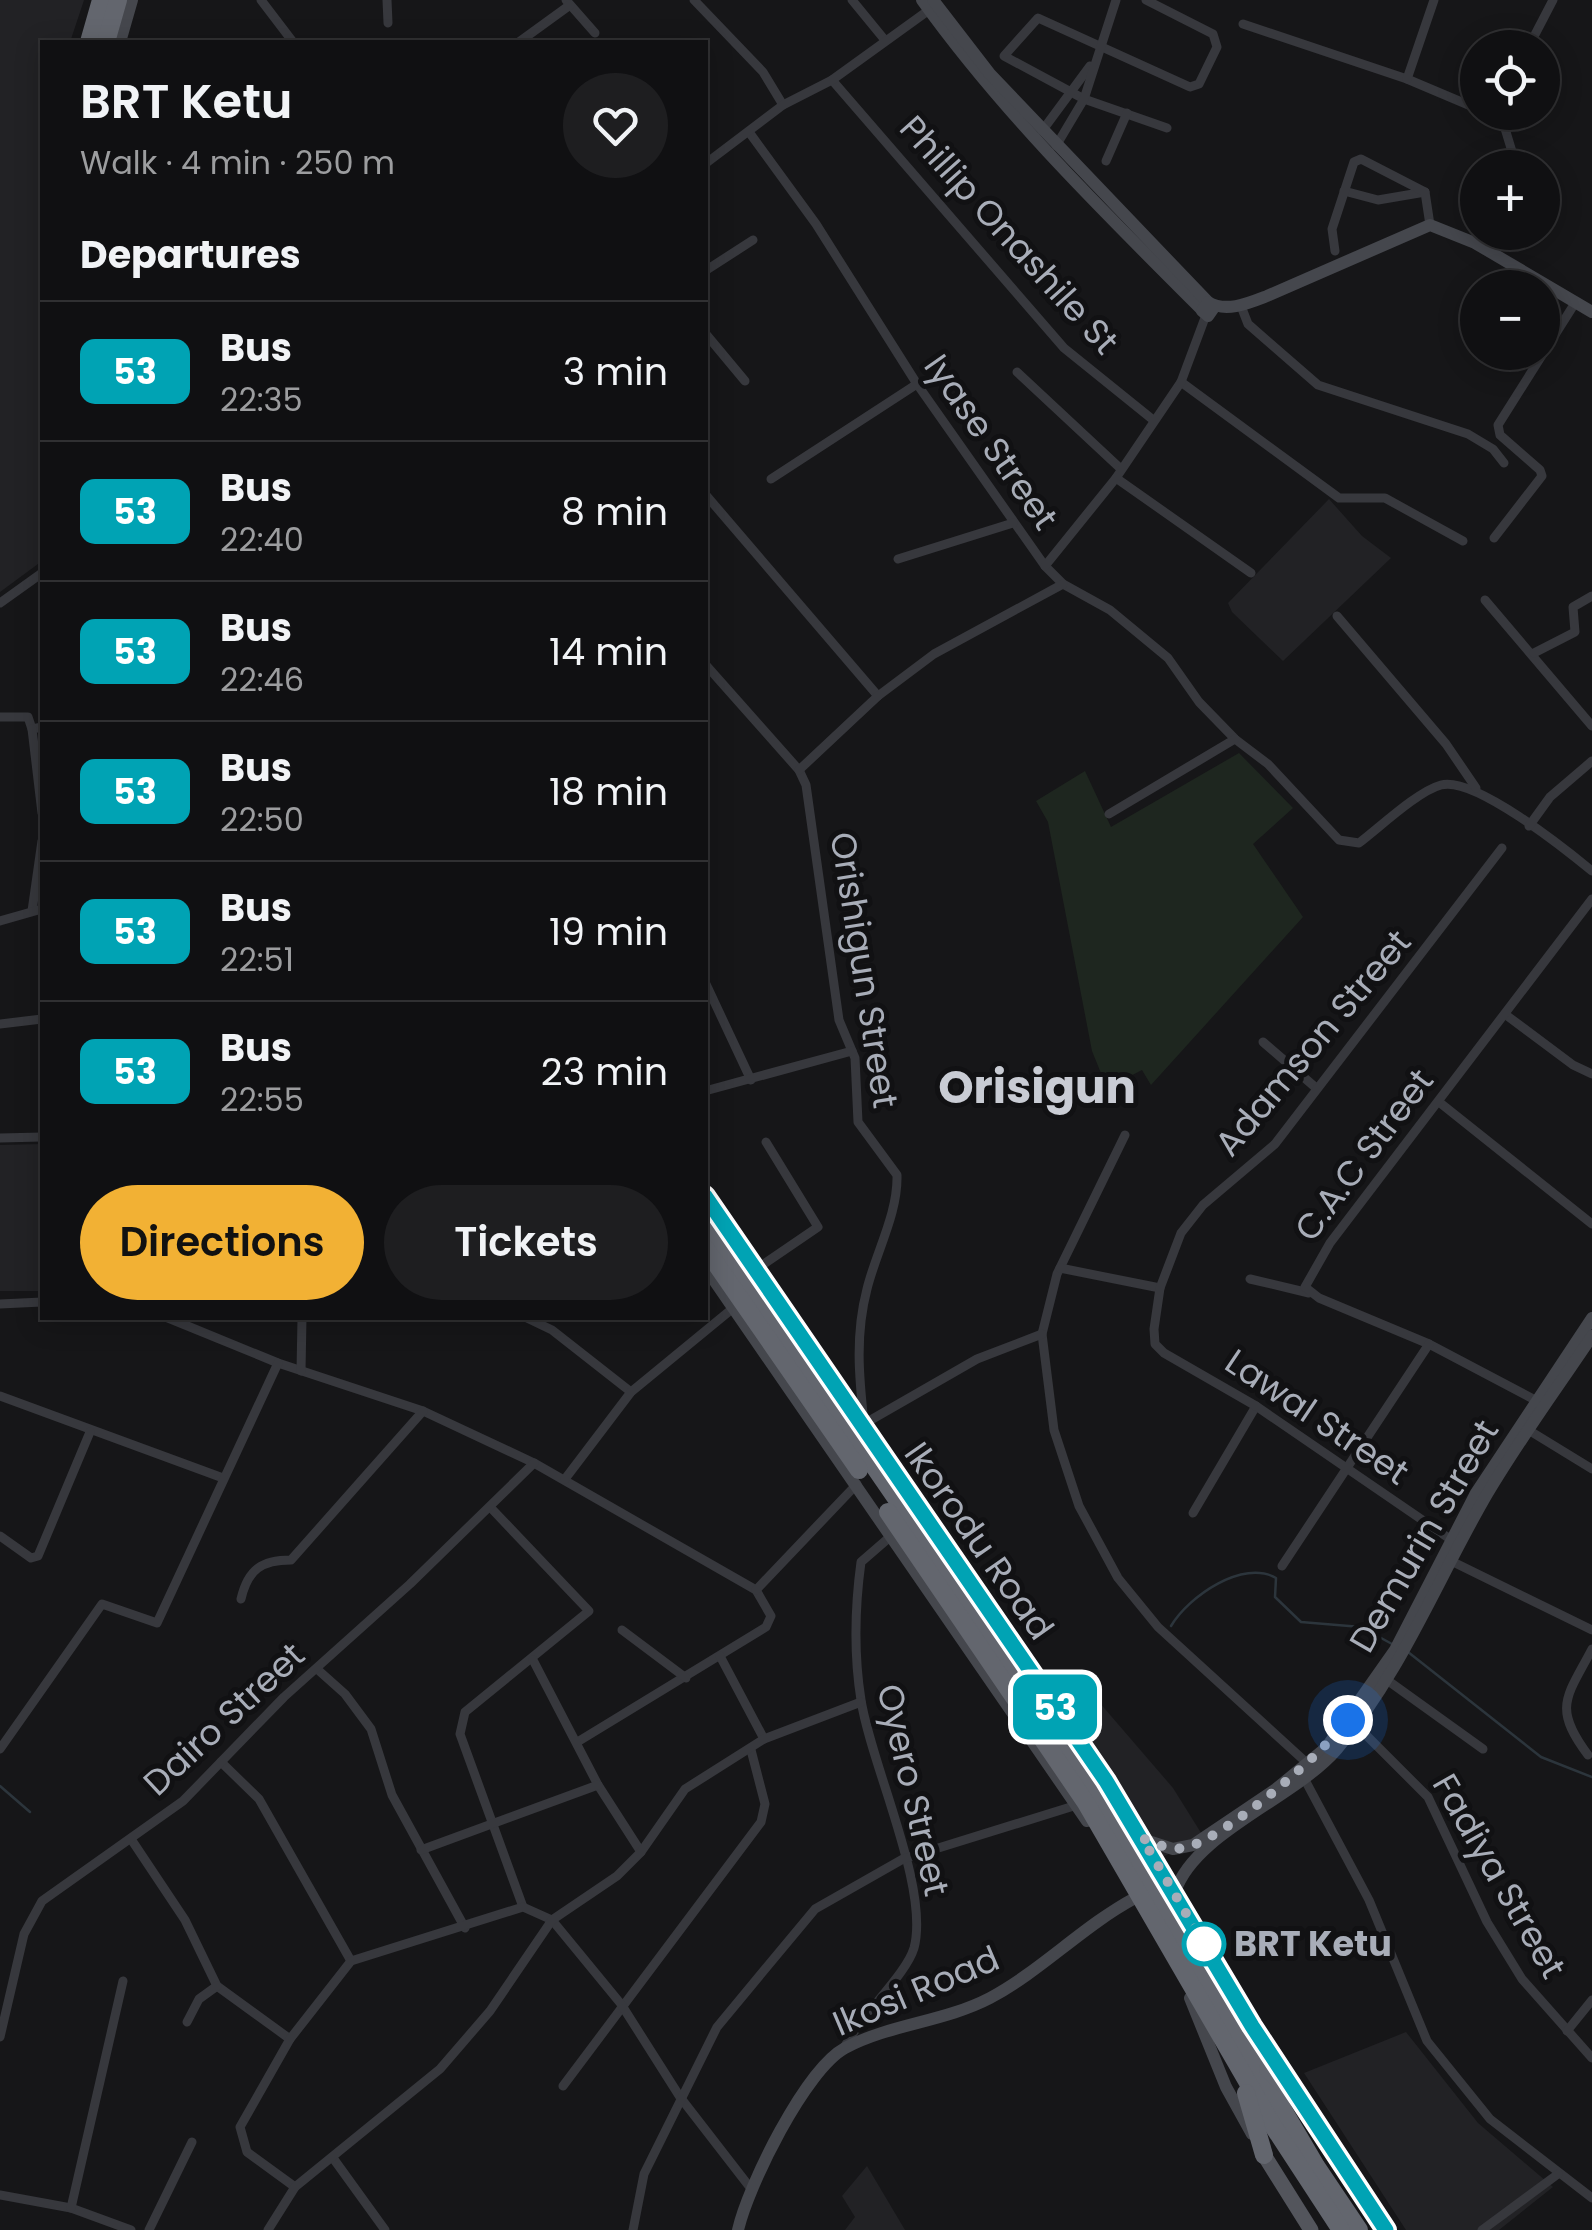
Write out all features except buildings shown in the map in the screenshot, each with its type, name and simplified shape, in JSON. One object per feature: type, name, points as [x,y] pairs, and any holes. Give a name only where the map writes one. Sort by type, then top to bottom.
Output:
[{"type":"highway","points":[[90,40],[100,0]]},
{"type":"highway","points":[[107,40],[118,0]]},
{"type":"highway","name":"Ikorodu Road","points":[[708,1225],[1168,1891],[1246,2062],[1340,2230]]},
{"type":"highway","name":"Ikorodu Road","points":[[708,1252],[1086,1802],[1246,2062],[1359,2230]]},
{"type":"highway","points":[[1246,2062],[1308,2106]]},
{"type":"highway","points":[[1246,2062],[1264,2156]]},
{"type":"main road","name":"Ikorodu Road","points":[[1308,2106],[1386,2230]]},
{"type":"main road","name":"Ikorodu Road","points":[[1264,2156],[1311,2230]]},
{"type":"street","points":[[82,40],[92,0]]},
{"type":"street","points":[[121,40],[132,0]]},
{"type":"street","points":[[261,0],[291,40]]},
{"type":"street","points":[[387,0],[388,23]]},
{"type":"street","points":[[694,0],[763,72],[783,105]]},
{"type":"street","points":[[852,0],[884,39]]},
{"type":"street","points":[[1056,146],[1084,100],[1092,64],[1116,0]]},
{"type":"street","points":[[1146,0],[1213,34],[1216,47],[1199,84],[1190,87],[1038,18],[1005,52],[1006,59],[1084,100],[1166,128]]},
{"type":"street","points":[[1407,80],[1434,0]]},
{"type":"street","points":[[1537,30],[1552,0]]},
{"type":"street","points":[[521,40],[568,2],[595,33]]},
{"type":"street","points":[[708,162],[783,105],[832,80],[928,3]]},
{"type":"street","points":[[928,3],[1207,308]]},
{"type":"street","points":[[928,3],[1031,135],[1207,308],[1240,306],[1430,225],[1460,233]]},
{"type":"street","points":[[1244,24],[1460,102]]},
{"type":"street","points":[[1042,130],[1092,64]]},
{"type":"street","name":"Phillip Onashile St","points":[[832,80],[1064,348],[1152,419]]},
{"type":"street","points":[[1106,162],[1127,113]]},
{"type":"street","name":"Iyase Street","points":[[749,132],[816,224],[917,384],[1045,566],[1064,584],[1110,610],[1168,658],[1199,702],[1235,739]]},
{"type":"street","points":[[1335,251],[1332,229],[1354,162],[1361,159],[1425,192]]},
{"type":"street","points":[[1344,192],[1378,200],[1425,192]]},
{"type":"street","points":[[1425,192],[1430,225]]},
{"type":"street","points":[[708,269],[753,240]]},
{"type":"street","points":[[1496,250],[1592,312]]},
{"type":"street","points":[[1494,538],[1542,476],[1500,435],[1498,425],[1576,303]]},
{"type":"street","points":[[1240,306],[1248,324],[1318,385],[1468,434],[1493,448],[1504,463]]},
{"type":"street","points":[[1045,566],[1119,474],[1152,419],[1181,382],[1207,308]]},
{"type":"street","points":[[708,336],[745,381]]},
{"type":"street","points":[[1017,372],[1119,474],[1252,572]]},
{"type":"street","points":[[1181,382],[1339,498],[1385,498],[1463,541]]},
{"type":"street","points":[[771,479],[917,384]]},
{"type":"street","points":[[708,498],[878,696]]},
{"type":"street","points":[[898,559],[1013,523]]},
{"type":"street","points":[[0,603],[40,574]]},
{"type":"street","points":[[798,770],[878,696],[934,654],[1064,584]]},
{"type":"street","points":[[1534,653],[1569,638],[1575,632],[1573,606],[1592,596]]},
{"type":"street","points":[[1485,600],[1534,653],[1592,726]]},
{"type":"street","points":[[1337,616],[1446,744],[1476,788],[1592,871]]},
{"type":"street","name":"Orishigun Street","points":[[708,668],[798,770],[810,798],[839,1020],[852,1051],[858,1122],[866,1139],[893,1165],[897,1190],[859,1329],[862,1425]]},
{"type":"street","points":[[1578,706],[1592,700]]},
{"type":"street","points":[[0,718],[28,716],[37,728],[40,779]]},
{"type":"street","points":[[1109,814],[1235,739],[1280,775],[1338,840],[1351,845],[1438,785],[1476,788]]},
{"type":"street","points":[[1529,826],[1550,797],[1592,761]]},
{"type":"street","name":"Adamson Street","points":[[1154,1328],[1160,1288],[1181,1233],[1193,1216],[1259,1162],[1427,951],[1502,848]]},
{"type":"street","points":[[0,921],[37,910],[40,869]]},
{"type":"street","name":"C.A.C Street","points":[[1537,1402],[1428,1344],[1308,1293],[1306,1280],[1592,899]]},
{"type":"street","points":[[708,988],[752,1080]]},
{"type":"street","points":[[1506,1015],[1572,1065],[1592,1074]]},
{"type":"street","points":[[0,1024],[40,1019]]},
{"type":"street","points":[[1263,1042],[1315,1087]]},
{"type":"street","points":[[708,1090],[852,1051]]},
{"type":"street","points":[[1439,1102],[1592,1224]]},
{"type":"street","points":[[1124,1135],[1060,1268],[1042,1334],[1048,1400],[1065,1465],[1079,1506],[1118,1578],[1158,1628],[1308,1764]]},
{"type":"street","points":[[0,1138],[40,1137]]},
{"type":"street","points":[[755,1270],[818,1226],[766,1142]]},
{"type":"street","name":"Ikorodu Road","points":[[708,1200],[1142,1838],[1168,1891],[1252,2026],[1308,2106]]},
{"type":"street","points":[[1060,1268],[1160,1288]]},
{"type":"street","name":"Ikorodu Road","points":[[708,1272],[1077,1805],[1194,2007],[1226,2087],[1264,2156]]},
{"type":"street","points":[[1250,1279],[1308,1293]]},
{"type":"street","points":[[0,1304],[40,1302]]},
{"type":"street","points":[[565,1478],[631,1392],[732,1309]]},
{"type":"street","name":"Demurin Street","points":[[1456,1543],[1476,1494],[1592,1318]]},
{"type":"street","points":[[173,1320],[278,1363],[423,1411],[534,1462],[756,1590],[771,1616],[766,1627],[579,1741]]},
{"type":"street","points":[[300,1370],[302,1320]]},
{"type":"street","points":[[531,1320],[552,1330],[631,1392]]},
{"type":"street","name":"Lawal Street","points":[[1154,1328],[1156,1344],[1164,1354],[1256,1406],[1456,1543]]},
{"type":"street","points":[[862,1425],[1009,1343],[1042,1334]]},
{"type":"street","name":"Demurin Street","points":[[1168,1891],[1190,1861],[1305,1780],[1356,1726],[1387,1680],[1456,1543],[1592,1338]]},
{"type":"street","points":[[1282,1566],[1428,1344]]},
{"type":"street","points":[[0,1749],[102,1604],[157,1623],[278,1363]]},
{"type":"street","points":[[0,1396],[223,1478]]},
{"type":"street","points":[[1193,1513],[1256,1406]]},
{"type":"street","points":[[241,1599],[256,1567],[268,1560],[291,1560],[423,1411]]},
{"type":"street","points":[[1530,1430],[1592,1469]]},
{"type":"street","points":[[1,1539],[31,1558],[43,1550],[90,1432]]},
{"type":"street","name":"Dairo Street","points":[[0,2037],[32,1914],[60,1886],[183,1801],[534,1462]]},
{"type":"street","points":[[756,1590],[857,1484]]},
{"type":"street","points":[[490,1508],[589,1611],[534,1660],[465,1712],[461,1721],[460,1734],[523,1907]]},
{"type":"street","name":"Oyero Street","points":[[844,2048],[858,2020],[910,1960],[916,1942],[913,1894],[861,1702],[857,1655],[861,1562],[867,1552],[891,1536]]},
{"type":"street","points":[[1447,1559],[1592,1630]]},
{"type":"street","points":[[622,1630],[686,1678]]},
{"type":"street","points":[[1588,1755],[1565,1720],[1570,1691],[1592,1649]]},
{"type":"street","name":"Demurin Street","points":[[1142,1838],[1185,1848],[1308,1764],[1348,1720],[1399,1652]]},
{"type":"street","points":[[720,1656],[764,1739]]},
{"type":"street","points":[[534,1660],[598,1784],[641,1852]]},
{"type":"street","points":[[317,1669],[345,1694],[370,1730],[392,1795],[464,1928]]},
{"type":"street","points":[[1387,1680],[1483,1748]]},
{"type":"street","points":[[268,2230],[295,2186],[440,2069],[490,2011],[552,1920],[618,1876],[641,1852],[685,1789],[764,1739],[861,1702]]},
{"type":"street","name":"Fadiya Street","points":[[1356,1726],[1428,1797],[1487,1922],[1522,1979],[1592,2058]]},
{"type":"street","points":[[562,2086],[766,1813],[751,1750]]},
{"type":"street","points":[[221,1762],[260,1798],[351,1962]]},
{"type":"street","points":[[1305,1780],[1369,1900],[1427,2041],[1490,2119],[1592,2198]]},
{"type":"street","points":[[421,1850],[555,1804],[598,1784]]},
{"type":"street","points":[[634,2230],[644,2174],[717,2027],[815,1909],[903,1859],[1077,1805]]},
{"type":"street","points":[[131,1838],[185,1920],[217,1986],[290,2039]]},
{"type":"street","name":"Ikosi Road","points":[[738,2230],[752,2190],[818,2074],[844,2048],[944,2018],[989,1998],[1134,1898]]},
{"type":"street","points":[[295,2186],[247,2152],[240,2127],[290,2039],[351,1962],[523,1907],[552,1920],[621,2004],[680,2097],[752,2190]]},
{"type":"street","points":[[71,2208],[122,1981]]},
{"type":"street","points":[[187,2022],[198,1999],[217,1986]]},
{"type":"street","points":[[1567,2031],[1592,2000]]},
{"type":"street","points":[[149,2230],[192,2142]]},
{"type":"street","points":[[333,2158],[385,2230]]},
{"type":"street","points":[[1482,2230],[1558,2174]]},
{"type":"street","points":[[0,2194],[71,2208],[131,2230]]},
{"type":"street","points":[[92,2230],[95,2216]]},
{"type":"shaded area","points":[[0,0],[84,0],[71,40],[40,40],[40,562],[0,592]]},
{"type":"shaded area","points":[[1329,499],[1362,536],[1391,558],[1283,661],[1232,612],[1228,603]]},
{"type":"shaded area","points":[[1239,753],[1293,808],[1253,844],[1303,917],[1151,1085],[1142,1070],[1107,1088],[1092,1051],[1048,822],[1036,801],[1085,771],[1111,827]]},
{"type":"shaded area","points":[[40,1144],[40,1291],[0,1291],[0,1145]]},
{"type":"shaded area","points":[[1074,1673],[1173,1788],[1203,1836],[1161,1858],[1050,1688]]},
{"type":"shaded area","points":[[1406,2032],[1478,2123],[1553,2187],[1499,2230],[1406,2230],[1304,2073]]},
{"type":"shaded area","points":[[867,2166],[905,2230],[845,2230],[855,2217],[842,2196]]},
{"type":"waterway","points":[[1171,1626],[1190,1603],[1218,1584],[1248,1573],[1263,1573],[1276,1578],[1275,1597],[1301,1622],[1361,1627],[1392,1644]]},
{"type":"waterway","points":[[1408,1652],[1541,1757],[1592,1777]]},
{"type":"waterway","points":[[0,1786],[30,1812]]},
{"type":"bus line","name":"53","points":[[708,1200],[1106,1781],[1252,2026],[1386,2230]]},
{"type":"place","name":"BRT Ketu","points":[[1204,1944]]},
{"type":"district","name":"Orisigun","points":[[1037,1087]]},
{"type":"route","points":[[1204,1944],[1142,1838],[1173,1849],[1201,1841],[1308,1764],[1348,1720]]}]
